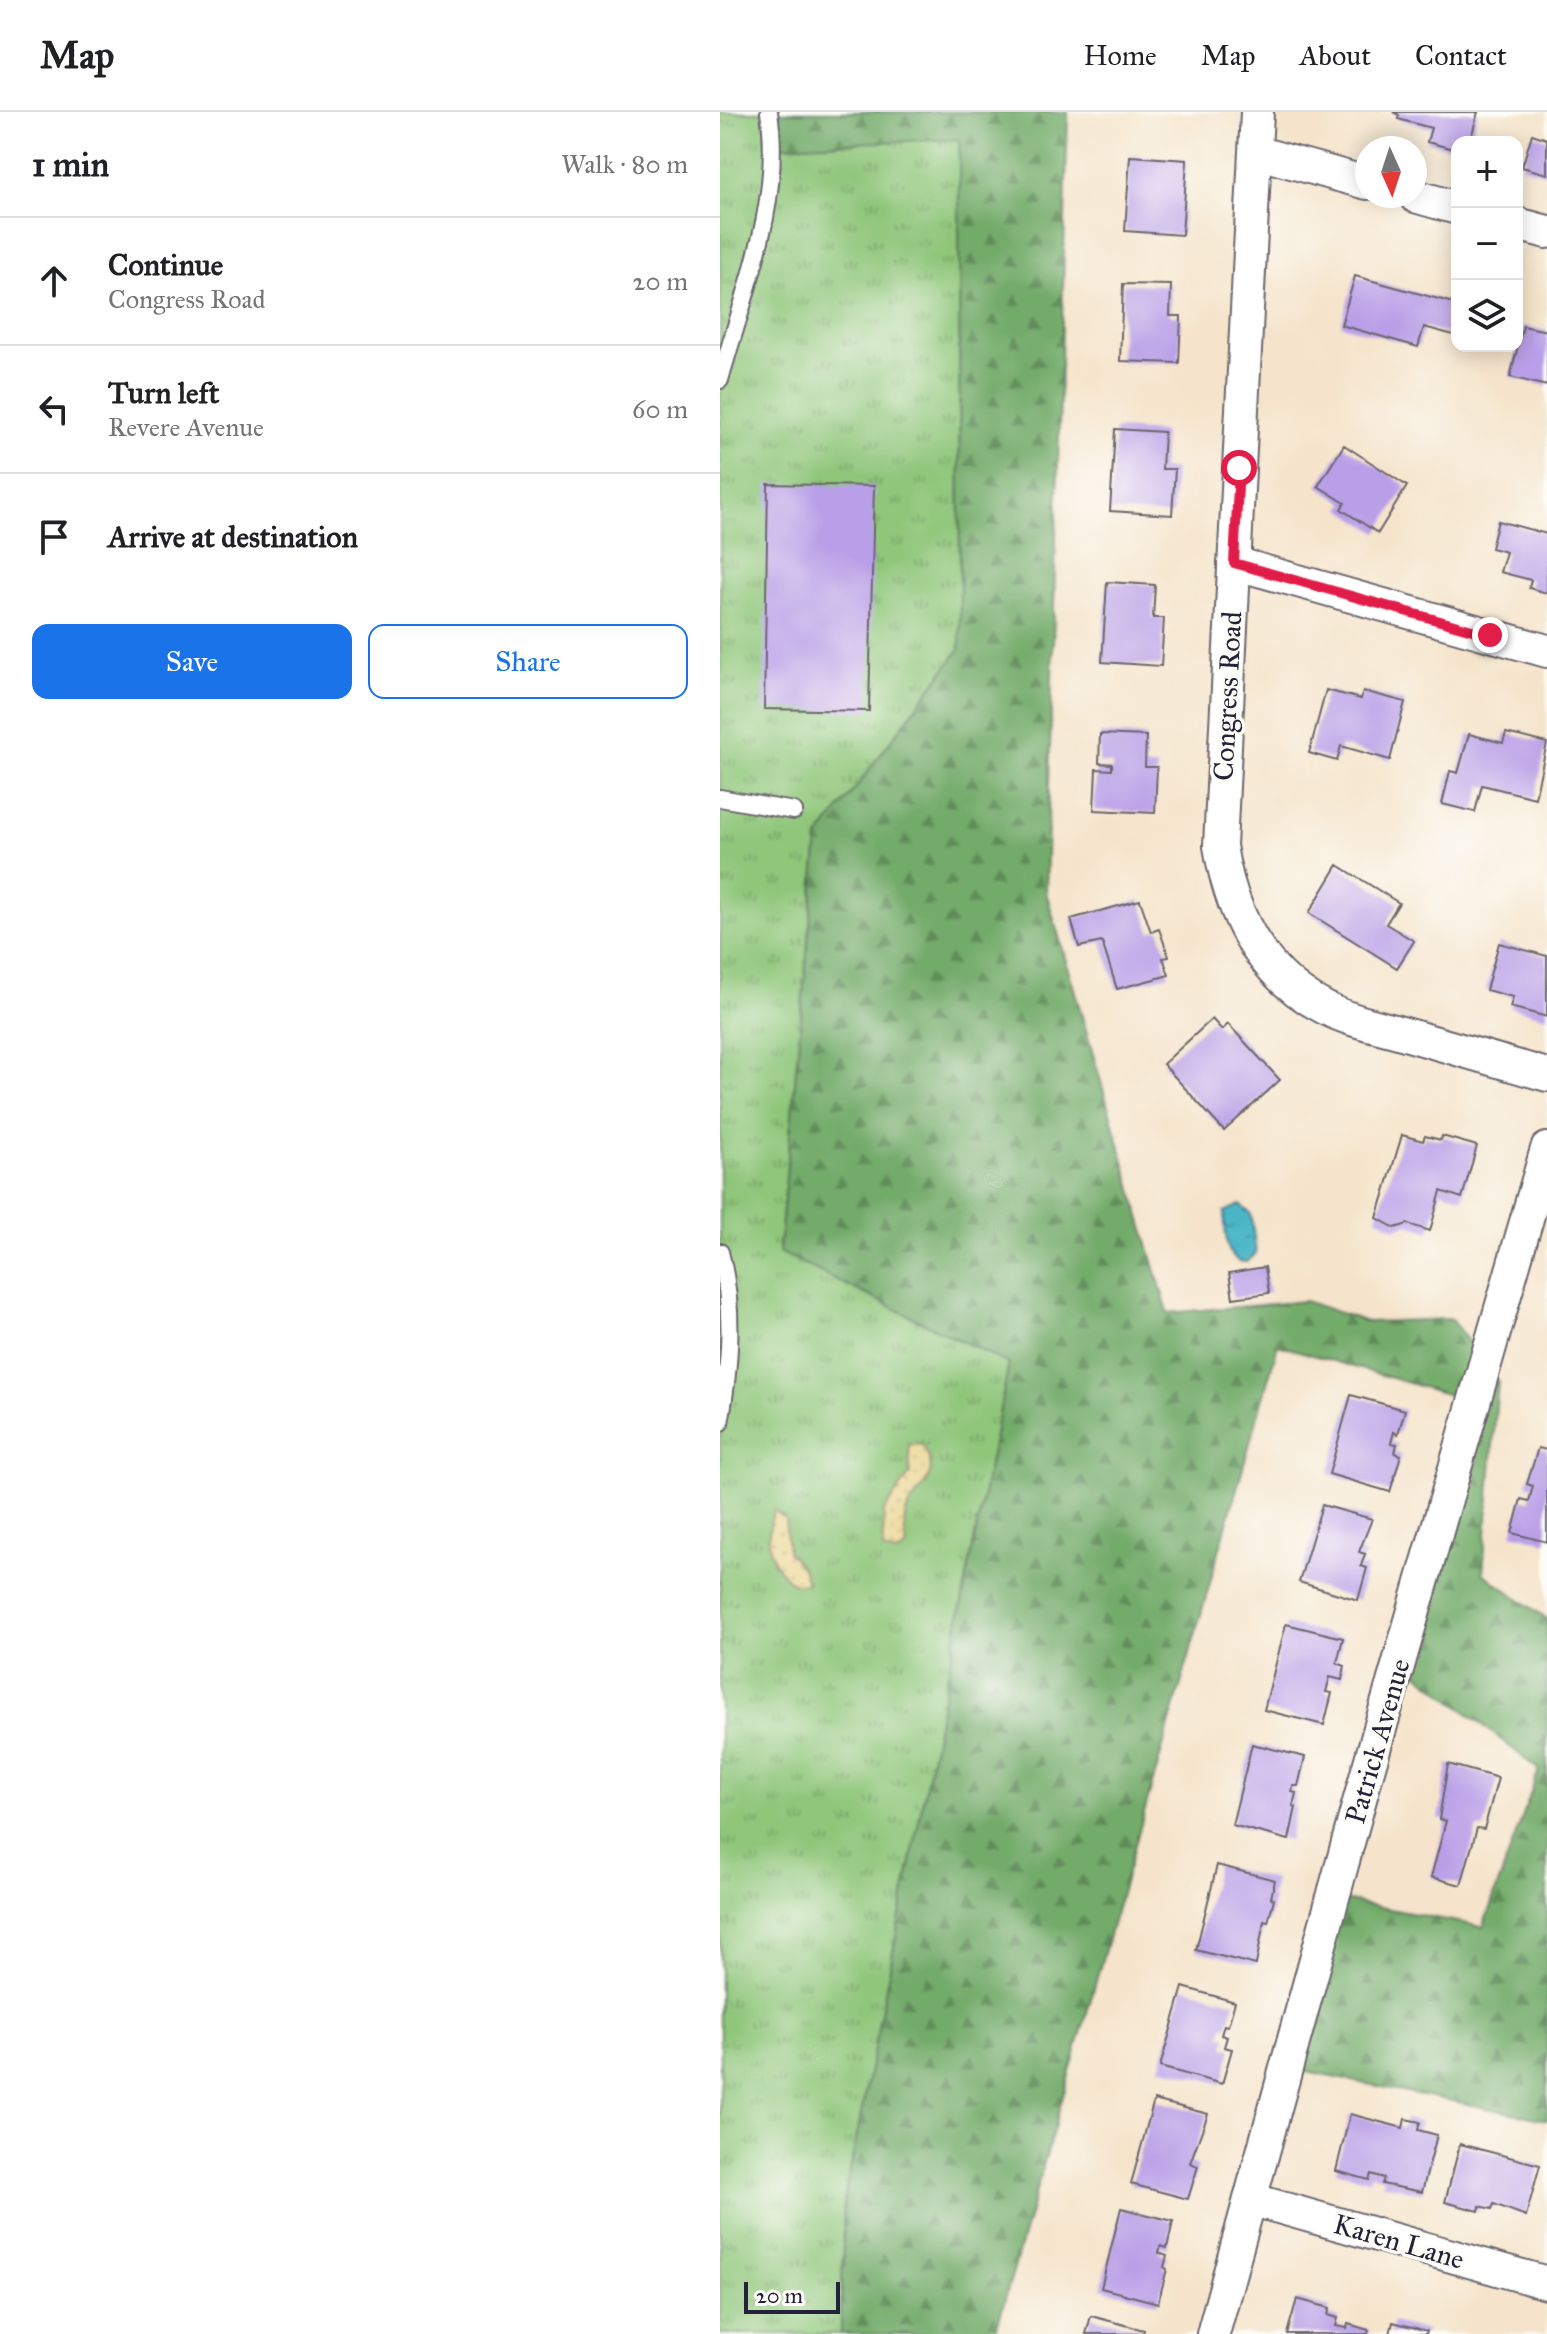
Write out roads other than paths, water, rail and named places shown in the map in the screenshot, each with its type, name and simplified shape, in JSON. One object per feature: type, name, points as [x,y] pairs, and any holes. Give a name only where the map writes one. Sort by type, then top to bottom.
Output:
[{"type":"street","name":"Congress Road","points":[[1257,112],[1220,846],[1227,889],[1244,930],[1267,963],[1293,988],[1325,1008],[1362,1023],[1547,1075]]},
{"type":"street","points":[[1255,152],[1355,180]]},
{"type":"street","points":[[1427,199],[1451,206]]},
{"type":"street","points":[[1523,226],[1547,232]]},
{"type":"street","points":[[1234,563],[1547,651]]},
{"type":"street","name":"Patrick Avenue","points":[[1213,2334],[1547,1149]]},
{"type":"street","name":"Karen Lane","points":[[1250,2199],[1547,2283]]},
{"type":"lane","points":[[720,380],[762,228],[769,175],[769,112]]},
{"type":"lane","points":[[720,798],[794,811]]},
{"type":"lane","points":[[720,1252],[731,1304],[730,1348],[720,1423]]},
{"type":"water","points":[[1240,1205],[1251,1214],[1256,1253],[1247,1262],[1234,1257],[1226,1236],[1224,1212]]}]
